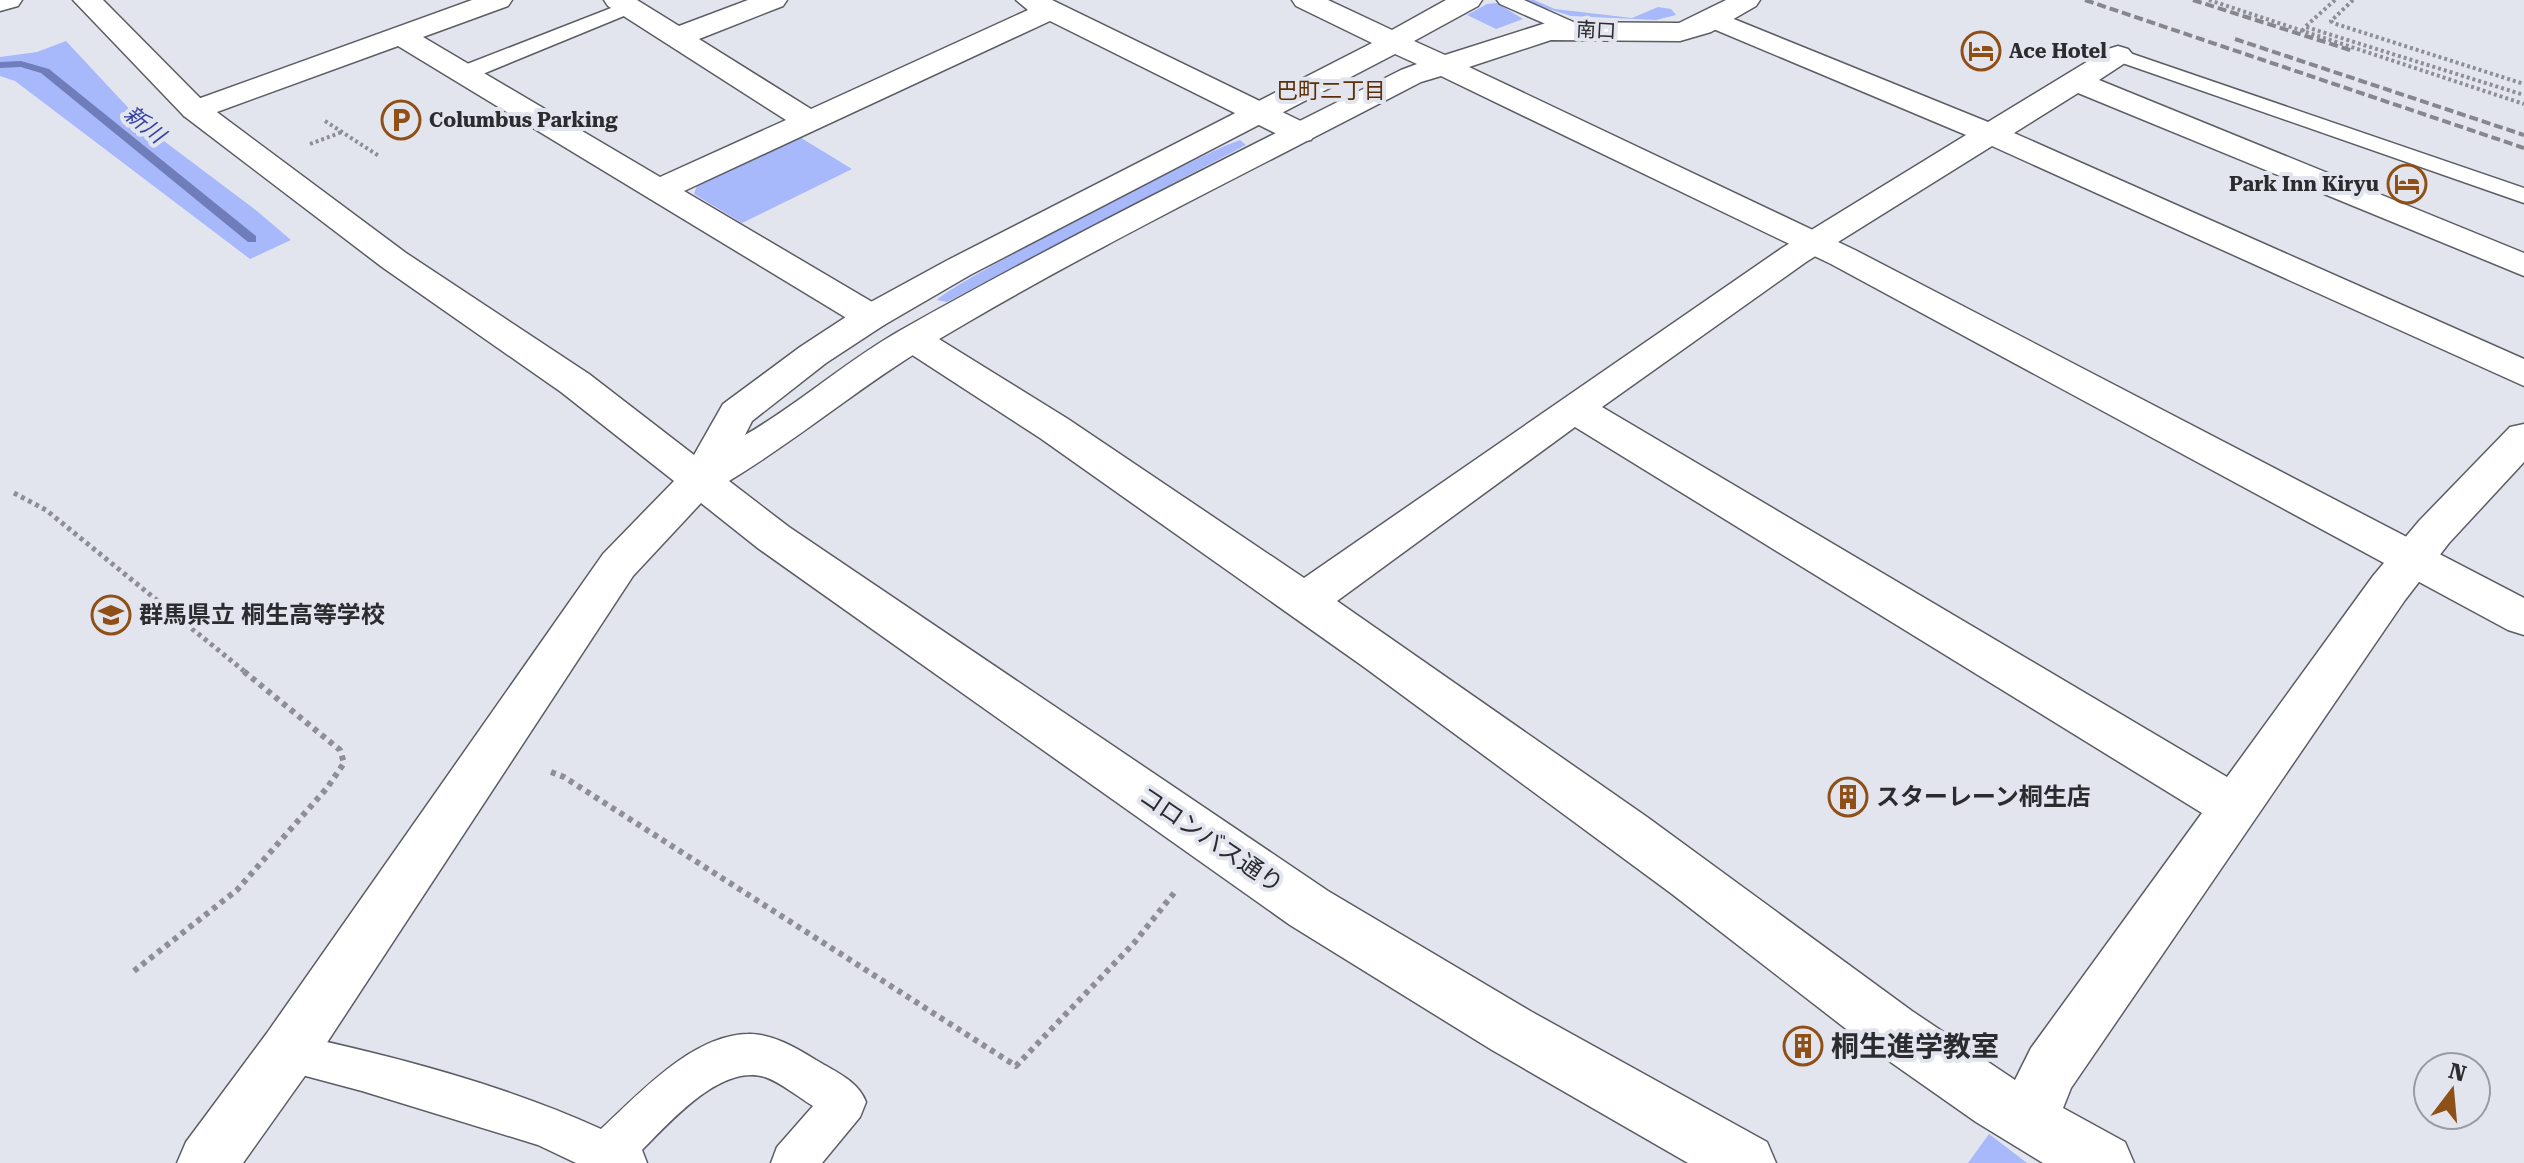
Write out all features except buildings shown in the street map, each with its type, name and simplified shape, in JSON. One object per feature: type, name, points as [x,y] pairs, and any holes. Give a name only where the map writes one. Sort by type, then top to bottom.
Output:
[{"type":"street","points":[[0,3],[8,0]]},
{"type":"street","name":"コロンバス通り","points":[[87,0],[195,110],[394,260],[575,383],[774,538],[1309,908],[1512,1031],[1746,1163]]},
{"type":"street","points":[[195,110],[498,0]]},
{"type":"street","points":[[677,37],[773,0]]},
{"type":"street","points":[[1306,0],[1814,243],[2524,618]]},
{"type":"street","points":[[207,1163],[287,1053],[618,565],[660,518],[700,480],[737,413],[813,355],[871,317],[958,268],[1395,42],[1468,0]]},
{"type":"street","name":"南口","points":[[700,480],[771,438],[866,368],[913,339],[1411,76],[1530,35],[1573,29],[1668,33],[1690,30],[1746,0]]},
{"type":"street","points":[[623,4],[809,121]]},
{"type":"street","points":[[661,189],[809,121],[1040,5],[1300,133]]},
{"type":"street","points":[[1714,19],[1990,134],[2524,374]]},
{"type":"street","points":[[400,35],[871,317]]},
{"type":"street","points":[[1305,601],[1814,243],[2118,55]]},
{"type":"street","points":[[2078,82],[2524,265]]},
{"type":"street","points":[[913,339],[955,363],[1305,601],[1687,875],[1932,1057],[2027,1120],[2104,1163]]},
{"type":"street","points":[[1575,409],[2233,806]]},
{"type":"street","points":[[2027,1120],[2051,1068],[2233,806],[2413,557],[2524,437]]},
{"type":"lane","points":[[1507,0],[1573,29]]},
{"type":"lane","points":[[465,73],[623,4]]},
{"type":"lane","points":[[2118,55],[2524,196]]},
{"type":"lane","points":[[287,1053],[362,1070],[543,1125],[616,1158],[692,1075],[717,1061],[744,1054],[768,1056],[845,1102],[793,1163]]},
{"type":"path","points":[[2209,0],[2524,95]]},
{"type":"path","points":[[2304,29],[2335,0]]},
{"type":"path","points":[[2353,0],[2331,21],[2524,84]]},
{"type":"path","points":[[2304,29],[2524,104]]},
{"type":"path","points":[[325,121],[379,156]]},
{"type":"path","points":[[312,143],[342,132]]},
{"type":"path","points":[[14,493],[46,510],[316,730],[340,750],[344,763],[327,788],[237,890],[134,971]]},
{"type":"path","points":[[551,772],[564,777],[1016,1066],[1134,943],[1174,893]]},
{"type":"shaded area","points":[[1519,0],[1534,0],[1555,9],[1632,18],[1658,7],[1671,9],[1676,15],[1656,20],[1571,16]]},
{"type":"shaded area","points":[[1497,3],[1523,19],[1496,29],[1467,15],[1487,4]]},
{"type":"shaded area","points":[[66,41],[148,129],[291,240],[250,259],[15,81],[0,76],[0,57],[37,52]]},
{"type":"shaded area","points":[[798,136],[852,169],[742,223],[694,194],[698,182]]},
{"type":"shaded area","points":[[1240,140],[1246,145],[947,302],[937,300],[984,270],[1081,218]]},
{"type":"shaded area","points":[[1989,1134],[2027,1163],[1968,1163]]},
{"type":"waterway","name":"新川","points":[[0,65],[21,64],[45,71],[252,239]]},
{"type":"railway","points":[[2085,0],[2524,148]]},
{"type":"railway","points":[[2193,0],[2353,51]]},
{"type":"railway","points":[[2235,39],[2524,135]]},
{"type":"place","name":"Ace Hotel","points":[[1981,51]]},
{"type":"place","name":"Columbus Parking","points":[[401,120]]},
{"type":"place","name":"Park Inn Kiryu","points":[[2407,184]]},
{"type":"place","name":"群馬県立 桐生高等学校","points":[[111,615]]},
{"type":"place","name":"スターレーン桐生店","points":[[1848,797]]},
{"type":"place","name":"桐生進学教室","points":[[1803,1046]]},
{"type":"district","name":"巴町二丁目","points":[[1331,90]]}]
